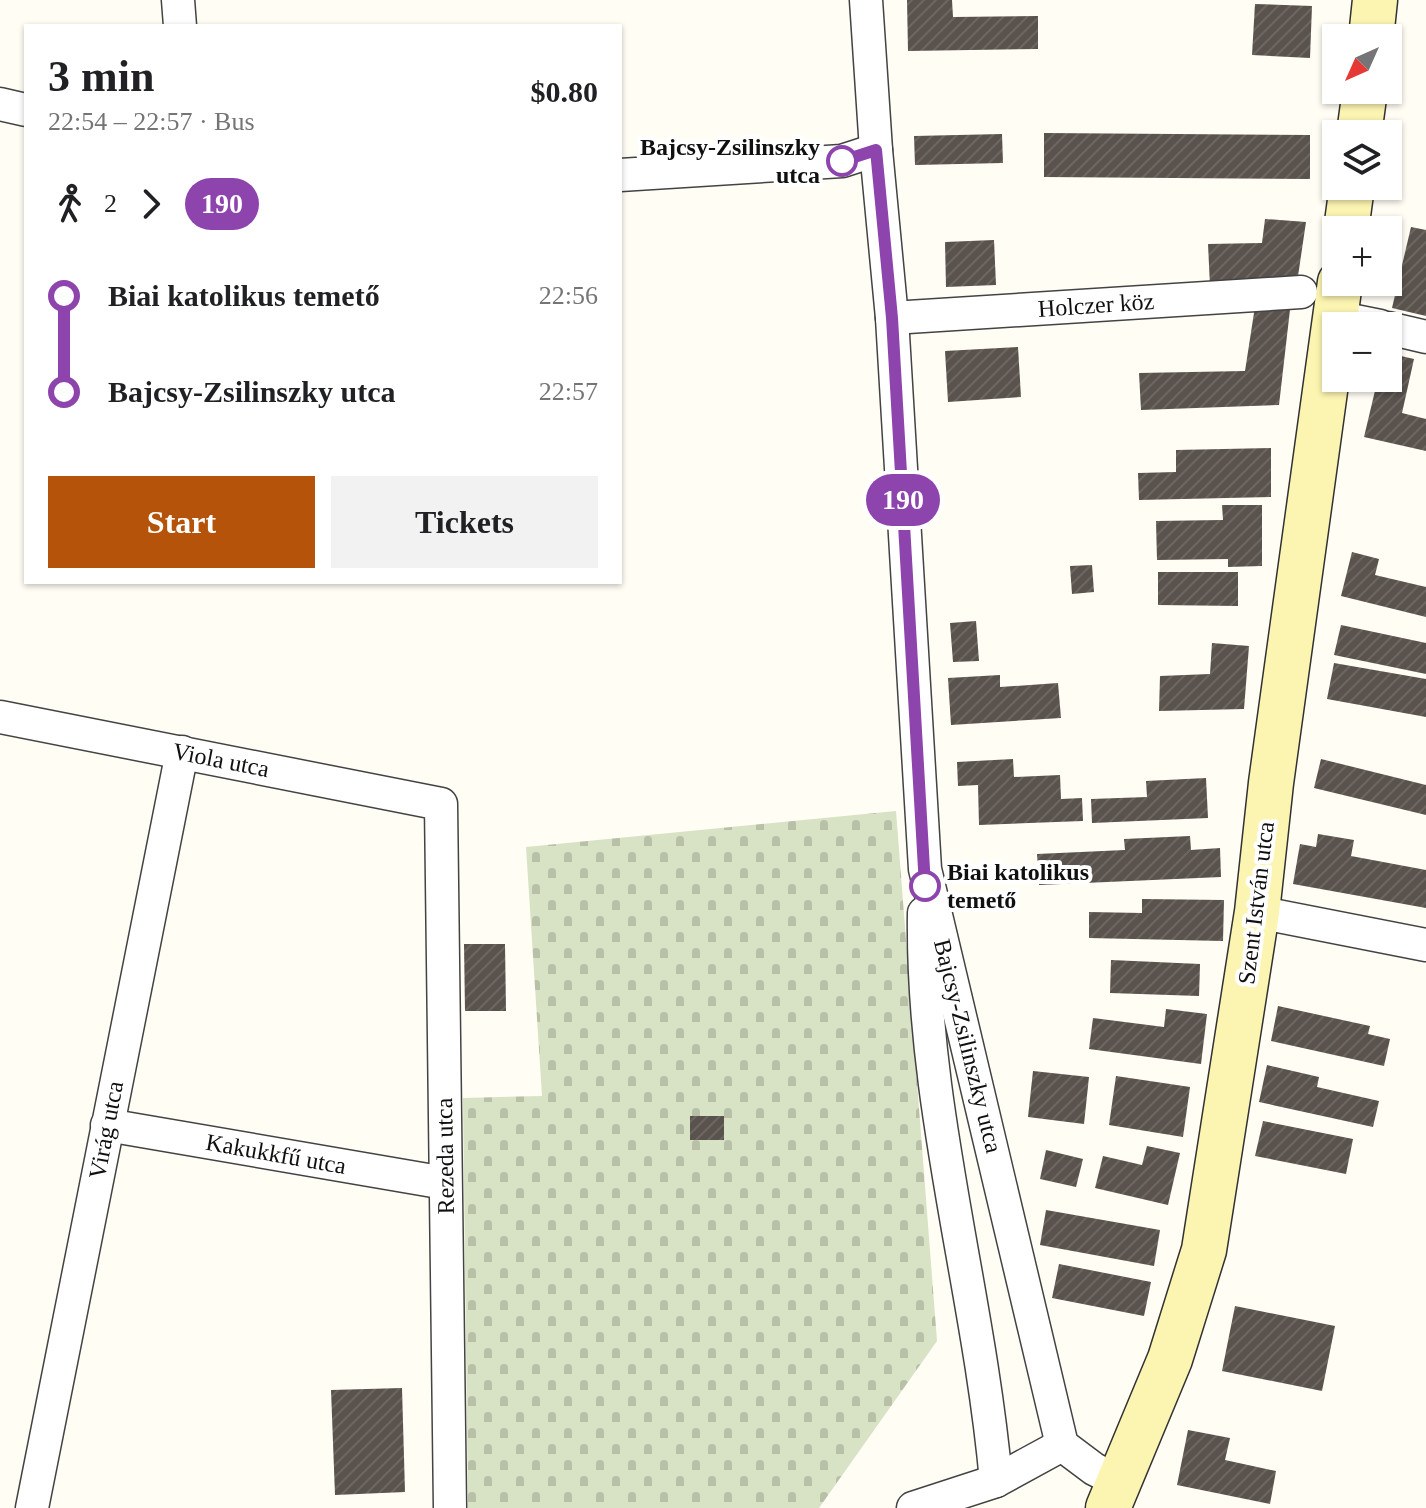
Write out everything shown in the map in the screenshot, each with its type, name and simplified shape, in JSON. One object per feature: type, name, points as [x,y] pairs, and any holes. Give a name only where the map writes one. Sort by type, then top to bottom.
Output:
[{"type":"main road","points":[[1372,24],[1375,0]]},
{"type":"main road","name":"Szent István utca","points":[[1114,1495],[1170,1359],[1204,1250],[1257,912],[1325,297]]},
{"type":"street","points":[[178,0],[180,24]]},
{"type":"street","name":"Bajcsy-Zsilinszky utca","points":[[866,0],[892,318],[925,869],[1062,1445]]},
{"type":"street","points":[[0,104],[24,110]]},
{"type":"street","points":[[622,175],[842,161],[876,150]]},
{"type":"street","name":"Holczer köz","points":[[892,318],[1325,297],[1353,312]]},
{"type":"street","points":[[1402,331],[1426,337]]},
{"type":"street","name":"Viola utca","points":[[0,717],[441,804]]},
{"type":"street","name":"Virág utca","points":[[32,1508],[182,752]]},
{"type":"street","name":"Rezeda utca","points":[[441,804],[450,1508]]},
{"type":"street","points":[[925,869],[923,968],[941,1136],[989,1404],[996,1481]]},
{"type":"street","points":[[1257,912],[1426,945]]},
{"type":"street","name":"Kakukkfű utca","points":[[107,1125],[445,1183]]},
{"type":"street","points":[[913,1508],[996,1481],[1062,1445],[1094,1469],[1114,1495]]},
{"type":"green space","points":[[896,811],[937,1341],[819,1508],[468,1508],[463,1098],[542,1096],[526,847]]},
{"type":"building","points":[[907,0],[952,0],[953,17],[1038,16],[1038,49],[908,51]]},
{"type":"building","points":[[1255,4],[1312,6],[1310,58],[1252,55]]},
{"type":"building","points":[[1044,133],[1310,135],[1310,179],[1044,177]]},
{"type":"building","points":[[1002,134],[1003,163],[915,165],[914,136]]},
{"type":"building","points":[[1265,219],[1306,222],[1297,283],[1210,286],[1208,244],[1262,243]]},
{"type":"building","points":[[1411,227],[1426,230],[1426,316],[1392,308],[1395,296],[1402,296],[1402,265]]},
{"type":"building","points":[[994,240],[996,285],[946,287],[945,242]]},
{"type":"building","points":[[1256,300],[1291,301],[1279,405],[1141,410],[1139,373],[1245,371]]},
{"type":"building","points":[[1018,347],[1021,397],[948,402],[945,351]]},
{"type":"building","points":[[1402,356],[1414,359],[1402,413],[1426,419],[1426,451],[1364,437],[1375,392],[1402,392]]},
{"type":"building","points":[[1271,448],[1271,497],[1139,500],[1138,473],[1176,472],[1176,450]]},
{"type":"building","points":[[1222,505],[1262,505],[1262,566],[1228,567],[1228,559],[1157,560],[1156,521],[1223,520]]},
{"type":"building","points":[[1352,552],[1379,559],[1375,575],[1426,587],[1426,617],[1341,596]]},
{"type":"building","points":[[1092,565],[1094,592],[1072,594],[1070,566]]},
{"type":"building","points":[[1158,572],[1238,572],[1238,606],[1158,605]]},
{"type":"building","points":[[976,621],[979,661],[953,662],[950,623]]},
{"type":"building","points":[[1341,625],[1426,643],[1426,674],[1334,655]]},
{"type":"building","points":[[1212,643],[1249,646],[1244,709],[1159,711],[1160,676],[1210,674]]},
{"type":"building","points":[[1334,663],[1426,679],[1426,717],[1327,699]]},
{"type":"building","points":[[1000,675],[1000,687],[1058,683],[1061,718],[951,725],[948,678]]},
{"type":"building","points":[[1013,759],[1014,777],[1060,775],[1061,799],[1082,798],[1083,821],[979,825],[978,785],[958,786],[957,762]]},
{"type":"building","points":[[1321,759],[1426,785],[1426,815],[1314,788]]},
{"type":"building","points":[[1206,778],[1208,818],[1092,823],[1091,799],[1147,797],[1146,781]]},
{"type":"building","points":[[1318,834],[1354,840],[1351,856],[1426,870],[1426,908],[1293,884],[1300,844],[1316,847]]},
{"type":"building","points":[[1190,836],[1191,850],[1220,848],[1221,877],[1039,885],[1037,854],[1125,850],[1124,839]]},
{"type":"building","points":[[1142,899],[1224,900],[1223,941],[1089,938],[1089,912],[1142,913]]},
{"type":"building","points":[[464,944],[505,944],[506,1011],[465,1011]]},
{"type":"building","points":[[1111,960],[1200,964],[1199,996],[1110,993]]},
{"type":"building","points":[[1278,1006],[1370,1026],[1368,1034],[1390,1039],[1384,1066],[1271,1041]]},
{"type":"building","points":[[1166,1009],[1207,1014],[1201,1064],[1089,1049],[1093,1018],[1164,1027]]},
{"type":"building","points":[[1267,1065],[1319,1077],[1317,1087],[1379,1101],[1373,1127],[1259,1102]]},
{"type":"building","points":[[1033,1071],[1089,1077],[1084,1124],[1028,1117]]},
{"type":"building","points":[[1116,1076],[1190,1087],[1183,1137],[1109,1125]]},
{"type":"building","points":[[690,1116],[724,1116],[724,1140],[690,1140]]},
{"type":"building","points":[[1263,1121],[1353,1139],[1346,1174],[1255,1156]]},
{"type":"building","points":[[1147,1146],[1180,1153],[1168,1205],[1095,1188],[1103,1156],[1142,1165]]},
{"type":"building","points":[[1046,1150],[1083,1159],[1076,1187],[1040,1179]]},
{"type":"building","points":[[1046,1210],[1160,1230],[1154,1266],[1040,1245]]},
{"type":"building","points":[[1059,1264],[1151,1282],[1144,1316],[1052,1298]]},
{"type":"building","points":[[1235,1306],[1335,1326],[1322,1391],[1222,1371]]},
{"type":"building","points":[[402,1388],[405,1492],[335,1495],[331,1390]]},
{"type":"building","points":[[1188,1430],[1230,1438],[1225,1460],[1276,1471],[1270,1504],[1177,1485]]},
{"type":"bus line","name":"190","points":[[842,161],[876,150],[892,318],[925,886]]},
{"type":"place","name":"Bajcsy-Zsilinszky utca","points":[[842,161]]},
{"type":"place","name":"Biai katolikus temető","points":[[925,886]]}]
